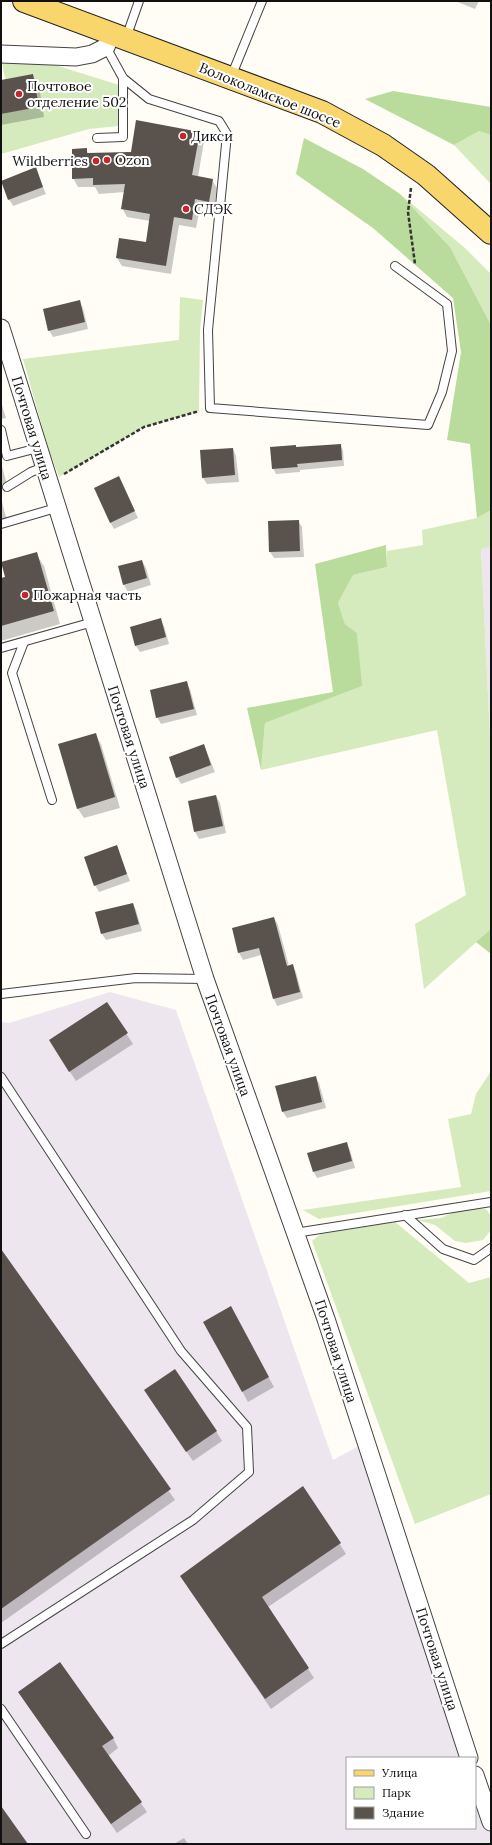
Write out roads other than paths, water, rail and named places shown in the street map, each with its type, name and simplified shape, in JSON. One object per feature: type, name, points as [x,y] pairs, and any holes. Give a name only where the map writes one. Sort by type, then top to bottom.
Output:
[{"type":"main road","name":"Волоколамское шоссе","points":[[24,1],[114,40],[231,78],[322,112],[383,145],[426,175],[491,233]]},
{"type":"street","points":[[1,54],[76,57],[92,54],[114,40]]},
{"type":"street","name":"Почтовая улица","points":[[1,328],[56,508],[205,979],[326,1318],[469,1757]]},
{"type":"street","points":[[476,1778],[491,1822]]},
{"type":"lane","points":[[97,138],[123,137],[123,78],[114,40],[139,1]]},
{"type":"lane","points":[[231,78],[262,1]]},
{"type":"lane","points":[[123,78],[149,99],[219,121],[227,134],[208,330],[210,408],[428,425],[442,392],[452,351],[447,304],[395,266]]},
{"type":"lane","points":[[1,430],[7,456],[38,448]]},
{"type":"lane","points":[[7,487],[31,472],[46,475]]},
{"type":"lane","points":[[1,524],[56,508]]},
{"type":"lane","points":[[1,648],[93,622]]},
{"type":"lane","points":[[24,642],[12,673],[52,800]]},
{"type":"lane","points":[[1,994],[136,978],[205,979]]},
{"type":"lane","points":[[1,1077],[181,1350],[247,1427],[249,1472],[193,1520],[1,1644]]},
{"type":"lane","points":[[295,1233],[491,1202]]},
{"type":"lane","points":[[405,1215],[443,1249],[474,1260],[491,1248]]},
{"type":"lane","points":[[1,1709],[86,1834]]},
{"type":"place","name":"Почтовое отделение 502","points":[[19,94]]},
{"type":"place","name":"Дикси","points":[[183,136]]},
{"type":"place","name":"Ozon","points":[[107,160]]},
{"type":"place","name":"Wildberries","points":[[96,161]]},
{"type":"place","name":"СДЭК","points":[[186,209]]},
{"type":"place","name":"Пожарная часть","points":[[25,595]]}]
